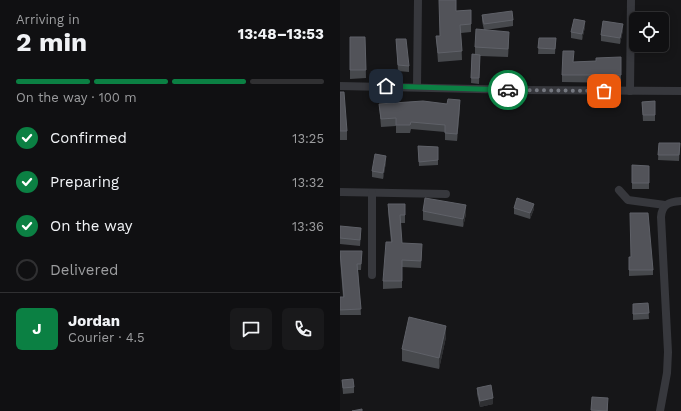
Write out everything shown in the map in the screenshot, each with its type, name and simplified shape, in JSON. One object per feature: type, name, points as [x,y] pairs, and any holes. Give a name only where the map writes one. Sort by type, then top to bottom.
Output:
[{"type":"street","points":[[417,87],[418,0]]},
{"type":"street","points":[[630,91],[631,0]]},
{"type":"street","points":[[340,86],[517,90],[681,90]]},
{"type":"street","points":[[619,190],[628,200],[665,205]]},
{"type":"street","points":[[340,192],[446,194]]},
{"type":"street","points":[[372,193],[372,275]]},
{"type":"street","points":[[660,411],[667,373],[668,352],[661,217],[665,205],[669,202],[681,201]]},
{"type":"building","points":[[439,0],[456,0],[456,11],[471,10],[471,24],[460,25],[462,51],[438,53],[436,36],[440,36]]},
{"type":"building","points":[[512,11],[513,20],[484,24],[482,15]]},
{"type":"building","points":[[574,19],[585,21],[582,34],[571,32]]},
{"type":"building","points":[[603,21],[623,24],[620,38],[601,35]]},
{"type":"building","points":[[476,29],[509,32],[508,49],[475,47]]},
{"type":"building","points":[[350,37],[365,37],[366,70],[350,70]]},
{"type":"building","points":[[539,38],[556,38],[555,49],[538,48]]},
{"type":"building","points":[[396,39],[406,39],[409,66],[398,65]]},
{"type":"building","points":[[563,51],[574,51],[573,62],[596,61],[596,58],[621,57],[621,75],[562,75]]},
{"type":"building","points":[[472,54],[480,55],[479,78],[471,78]]},
{"type":"building","points":[[340,92],[344,92],[347,131],[340,131]]},
{"type":"building","points":[[448,99],[460,100],[457,134],[445,133],[445,125],[411,122],[410,125],[396,125],[396,118],[381,119],[379,104],[423,101],[447,104]]},
{"type":"building","points":[[655,101],[655,115],[643,115],[642,102]]},
{"type":"building","points":[[659,143],[680,143],[679,155],[658,155]]},
{"type":"building","points":[[418,146],[438,147],[438,160],[419,162]]},
{"type":"building","points":[[375,154],[386,156],[383,173],[372,171]]},
{"type":"building","points":[[632,165],[649,166],[649,183],[632,183]]},
{"type":"building","points":[[425,198],[466,205],[463,219],[423,211]]},
{"type":"building","points":[[517,198],[534,204],[530,213],[514,208]]},
{"type":"building","points":[[388,204],[405,204],[405,215],[400,215],[402,243],[422,244],[421,261],[402,260],[402,281],[383,281],[386,242],[392,242]]},
{"type":"building","points":[[630,213],[648,213],[653,270],[629,270],[629,257],[631,257]]},
{"type":"building","points":[[340,226],[361,228],[360,240],[340,238]]},
{"type":"building","points":[[340,251],[362,251],[361,264],[357,264],[361,309],[340,310],[340,297],[344,297]]},
{"type":"building","points":[[648,303],[649,313],[633,314],[633,304]]},
{"type":"building","points":[[409,317],[446,326],[439,358],[402,349]]},
{"type":"building","points":[[353,379],[354,387],[343,388],[342,380]]},
{"type":"building","points":[[491,385],[493,398],[480,401],[477,388]]},
{"type":"building","points":[[592,397],[608,398],[607,411],[591,410]]},
{"type":"way so far","points":[[508,90],[604,91]]},
{"type":"route","points":[[386,86],[508,90]]}]
